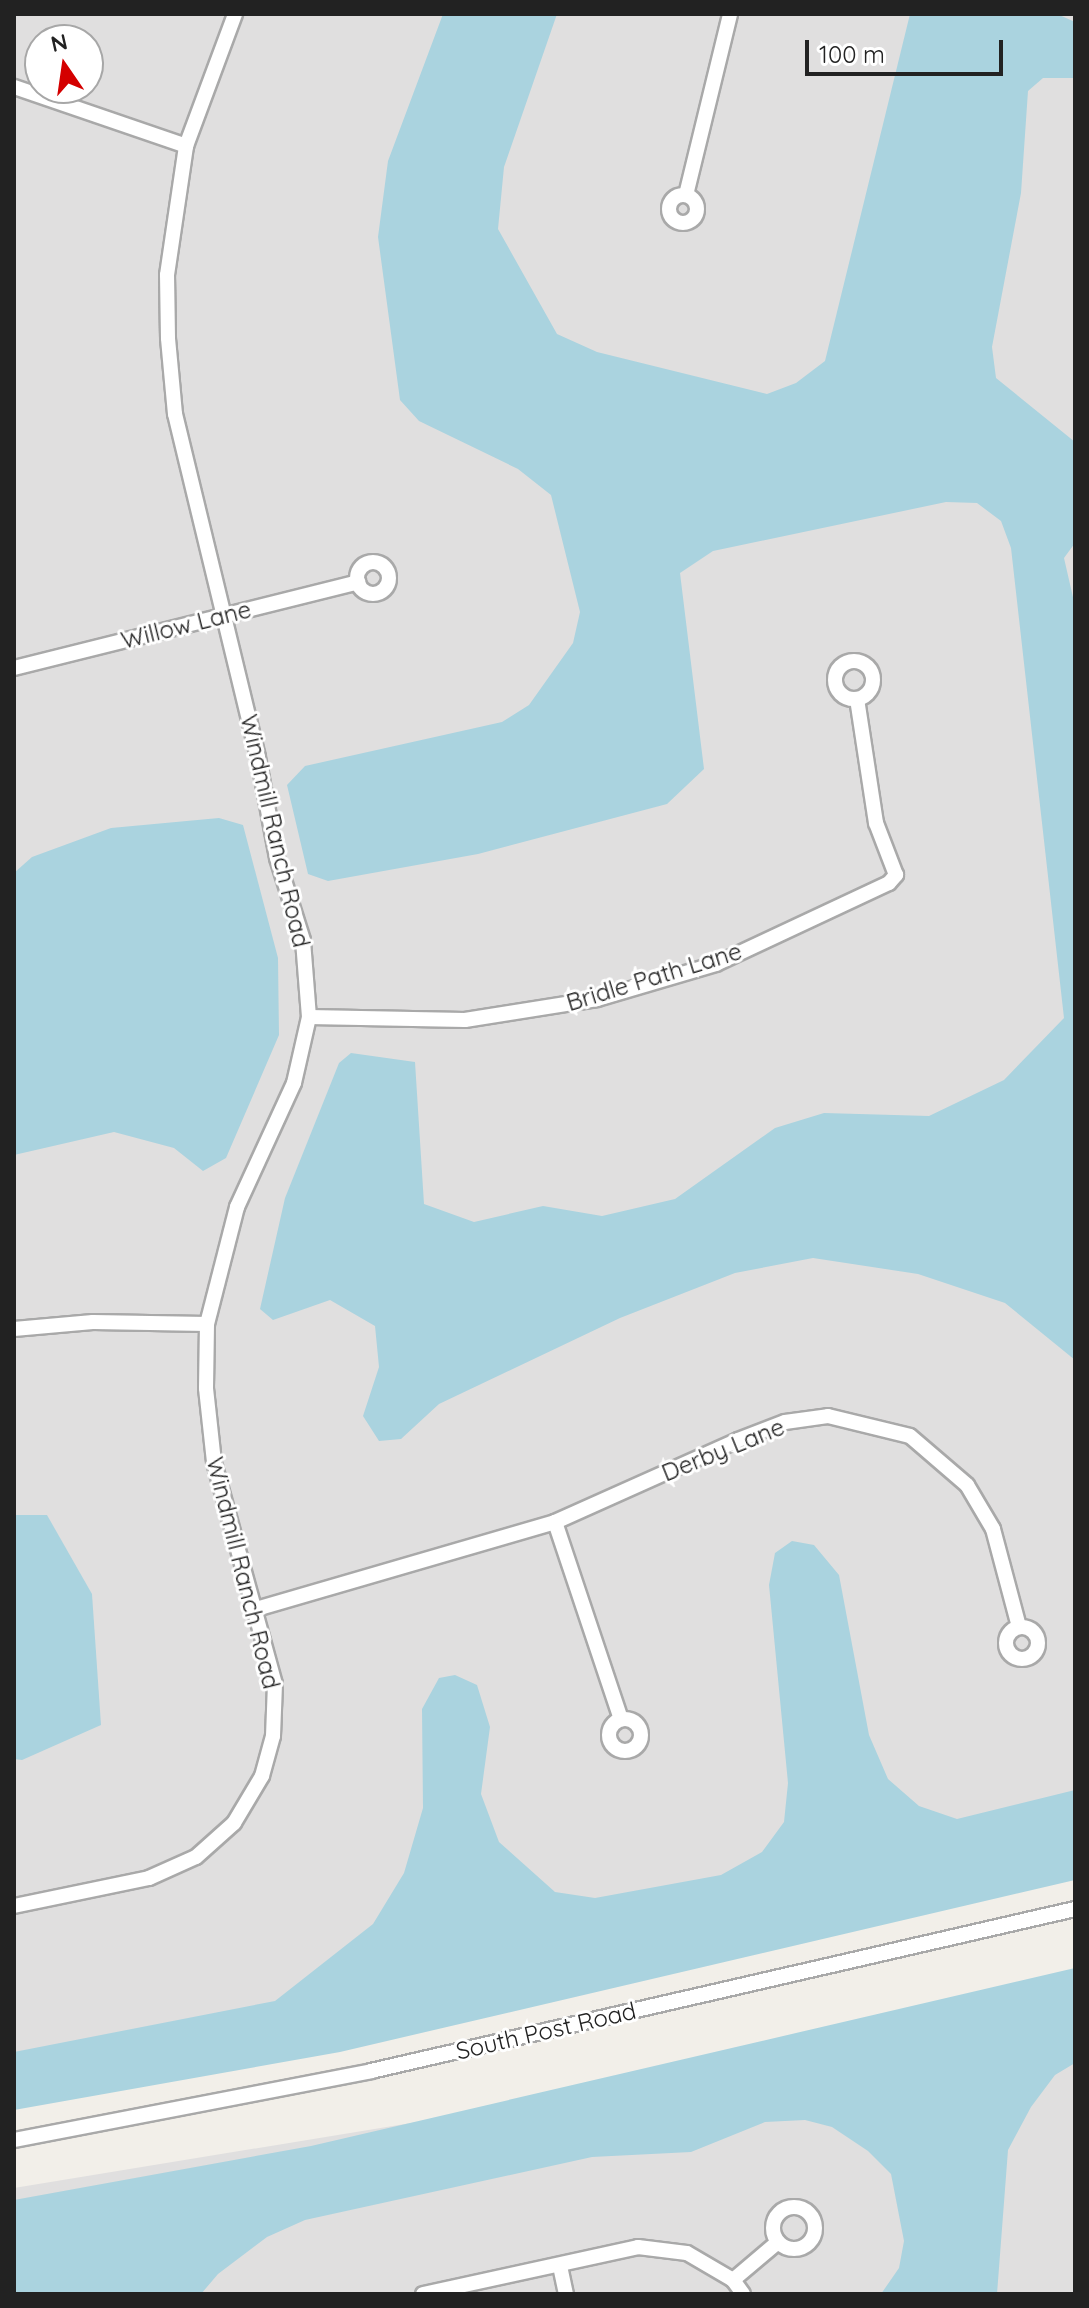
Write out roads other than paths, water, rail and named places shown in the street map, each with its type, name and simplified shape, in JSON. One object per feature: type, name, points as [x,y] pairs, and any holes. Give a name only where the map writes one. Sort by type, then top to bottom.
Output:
[{"type":"street","name":"Windmill Ranch Road","points":[[14,1906],[149,1878],[196,1857],[234,1823],[262,1776],[273,1736],[275,1684],[214,1462],[206,1388],[207,1324],[237,1207],[294,1083],[309,1017],[303,940],[277,858],[224,616],[175,414],[168,338],[167,275],[186,146],[235,14]]},
{"type":"street","points":[[686,195],[730,14]]},
{"type":"street","points":[[14,87],[186,146]]},
{"type":"street","name":"Willow Lane","points":[[14,668],[358,582]]},
{"type":"street","name":"Bridle Path Lane","points":[[309,1017],[465,1020],[597,999],[716,964],[889,883],[896,875],[873,812],[857,699]]},
{"type":"street","points":[[14,1329],[93,1322],[207,1324]]},
{"type":"street","name":"Derby Lane","points":[[256,1609],[555,1522],[785,1422],[828,1416],[868,1423],[910,1436],[967,1485],[993,1529],[1019,1627]]},
{"type":"street","points":[[555,1522],[621,1719]]},
{"type":"street","name":"South Post Road","points":[[14,2140],[371,2071],[1075,1909]]},
{"type":"street","points":[[733,2280],[778,2242]]},
{"type":"street","points":[[423,2294],[638,2247],[687,2253],[733,2280],[743,2294]]},
{"type":"street","points":[[560,2266],[566,2294]]},
{"type":"water","points":[[443,14],[557,14],[504,167],[498,229],[557,334],[597,352],[767,394],[796,383],[825,361],[910,14],[1057,14],[1075,22],[1075,78],[1043,78],[1028,91],[1021,193],[992,347],[996,378],[1075,442],[1075,543],[1064,558],[1075,606],[1075,1360],[1005,1303],[918,1274],[813,1258],[735,1273],[620,1318],[439,1404],[401,1439],[379,1441],[363,1416],[379,1367],[375,1326],[330,1300],[273,1320],[260,1309],[285,1198],[339,1063],[351,1053],[415,1062],[424,1204],[474,1222],[543,1206],[602,1216],[675,1199],[775,1128],[824,1113],[929,1116],[1004,1080],[1064,1018],[1011,548],[1001,521],[977,503],[946,502],[713,551],[680,573],[704,769],[667,804],[478,854],[328,881],[308,874],[287,785],[305,766],[502,722],[529,705],[573,643],[580,612],[551,495],[518,469],[419,421],[400,400],[378,237],[388,161]]},
{"type":"water","points":[[219,818],[243,825],[278,958],[279,1035],[226,1158],[203,1171],[174,1148],[114,1132],[14,1155],[14,873],[32,857],[111,828]]},
{"type":"water","points":[[14,1515],[47,1515],[92,1594],[101,1725],[22,1760],[14,1759]]},
{"type":"water","points":[[792,1541],[814,1545],[839,1575],[869,1735],[888,1779],[919,1806],[957,1819],[1075,1790],[1075,1880],[340,2052],[14,2110],[14,2052],[275,2001],[373,1924],[404,1873],[423,1808],[422,1709],[439,1678],[455,1675],[477,1685],[490,1727],[481,1794],[499,1842],[555,1892],[595,1898],[721,1875],[762,1852],[784,1822],[788,1783],[769,1585],[775,1553]]},
{"type":"water","points":[[1075,1968],[1075,2063],[1055,2075],[1031,2107],[1008,2150],[997,2294],[881,2294],[899,2268],[904,2241],[891,2174],[868,2151],[832,2127],[805,2120],[765,2122],[691,2152],[592,2157],[305,2220],[267,2237],[218,2274],[201,2294],[14,2294],[14,2200],[311,2146]]}]
